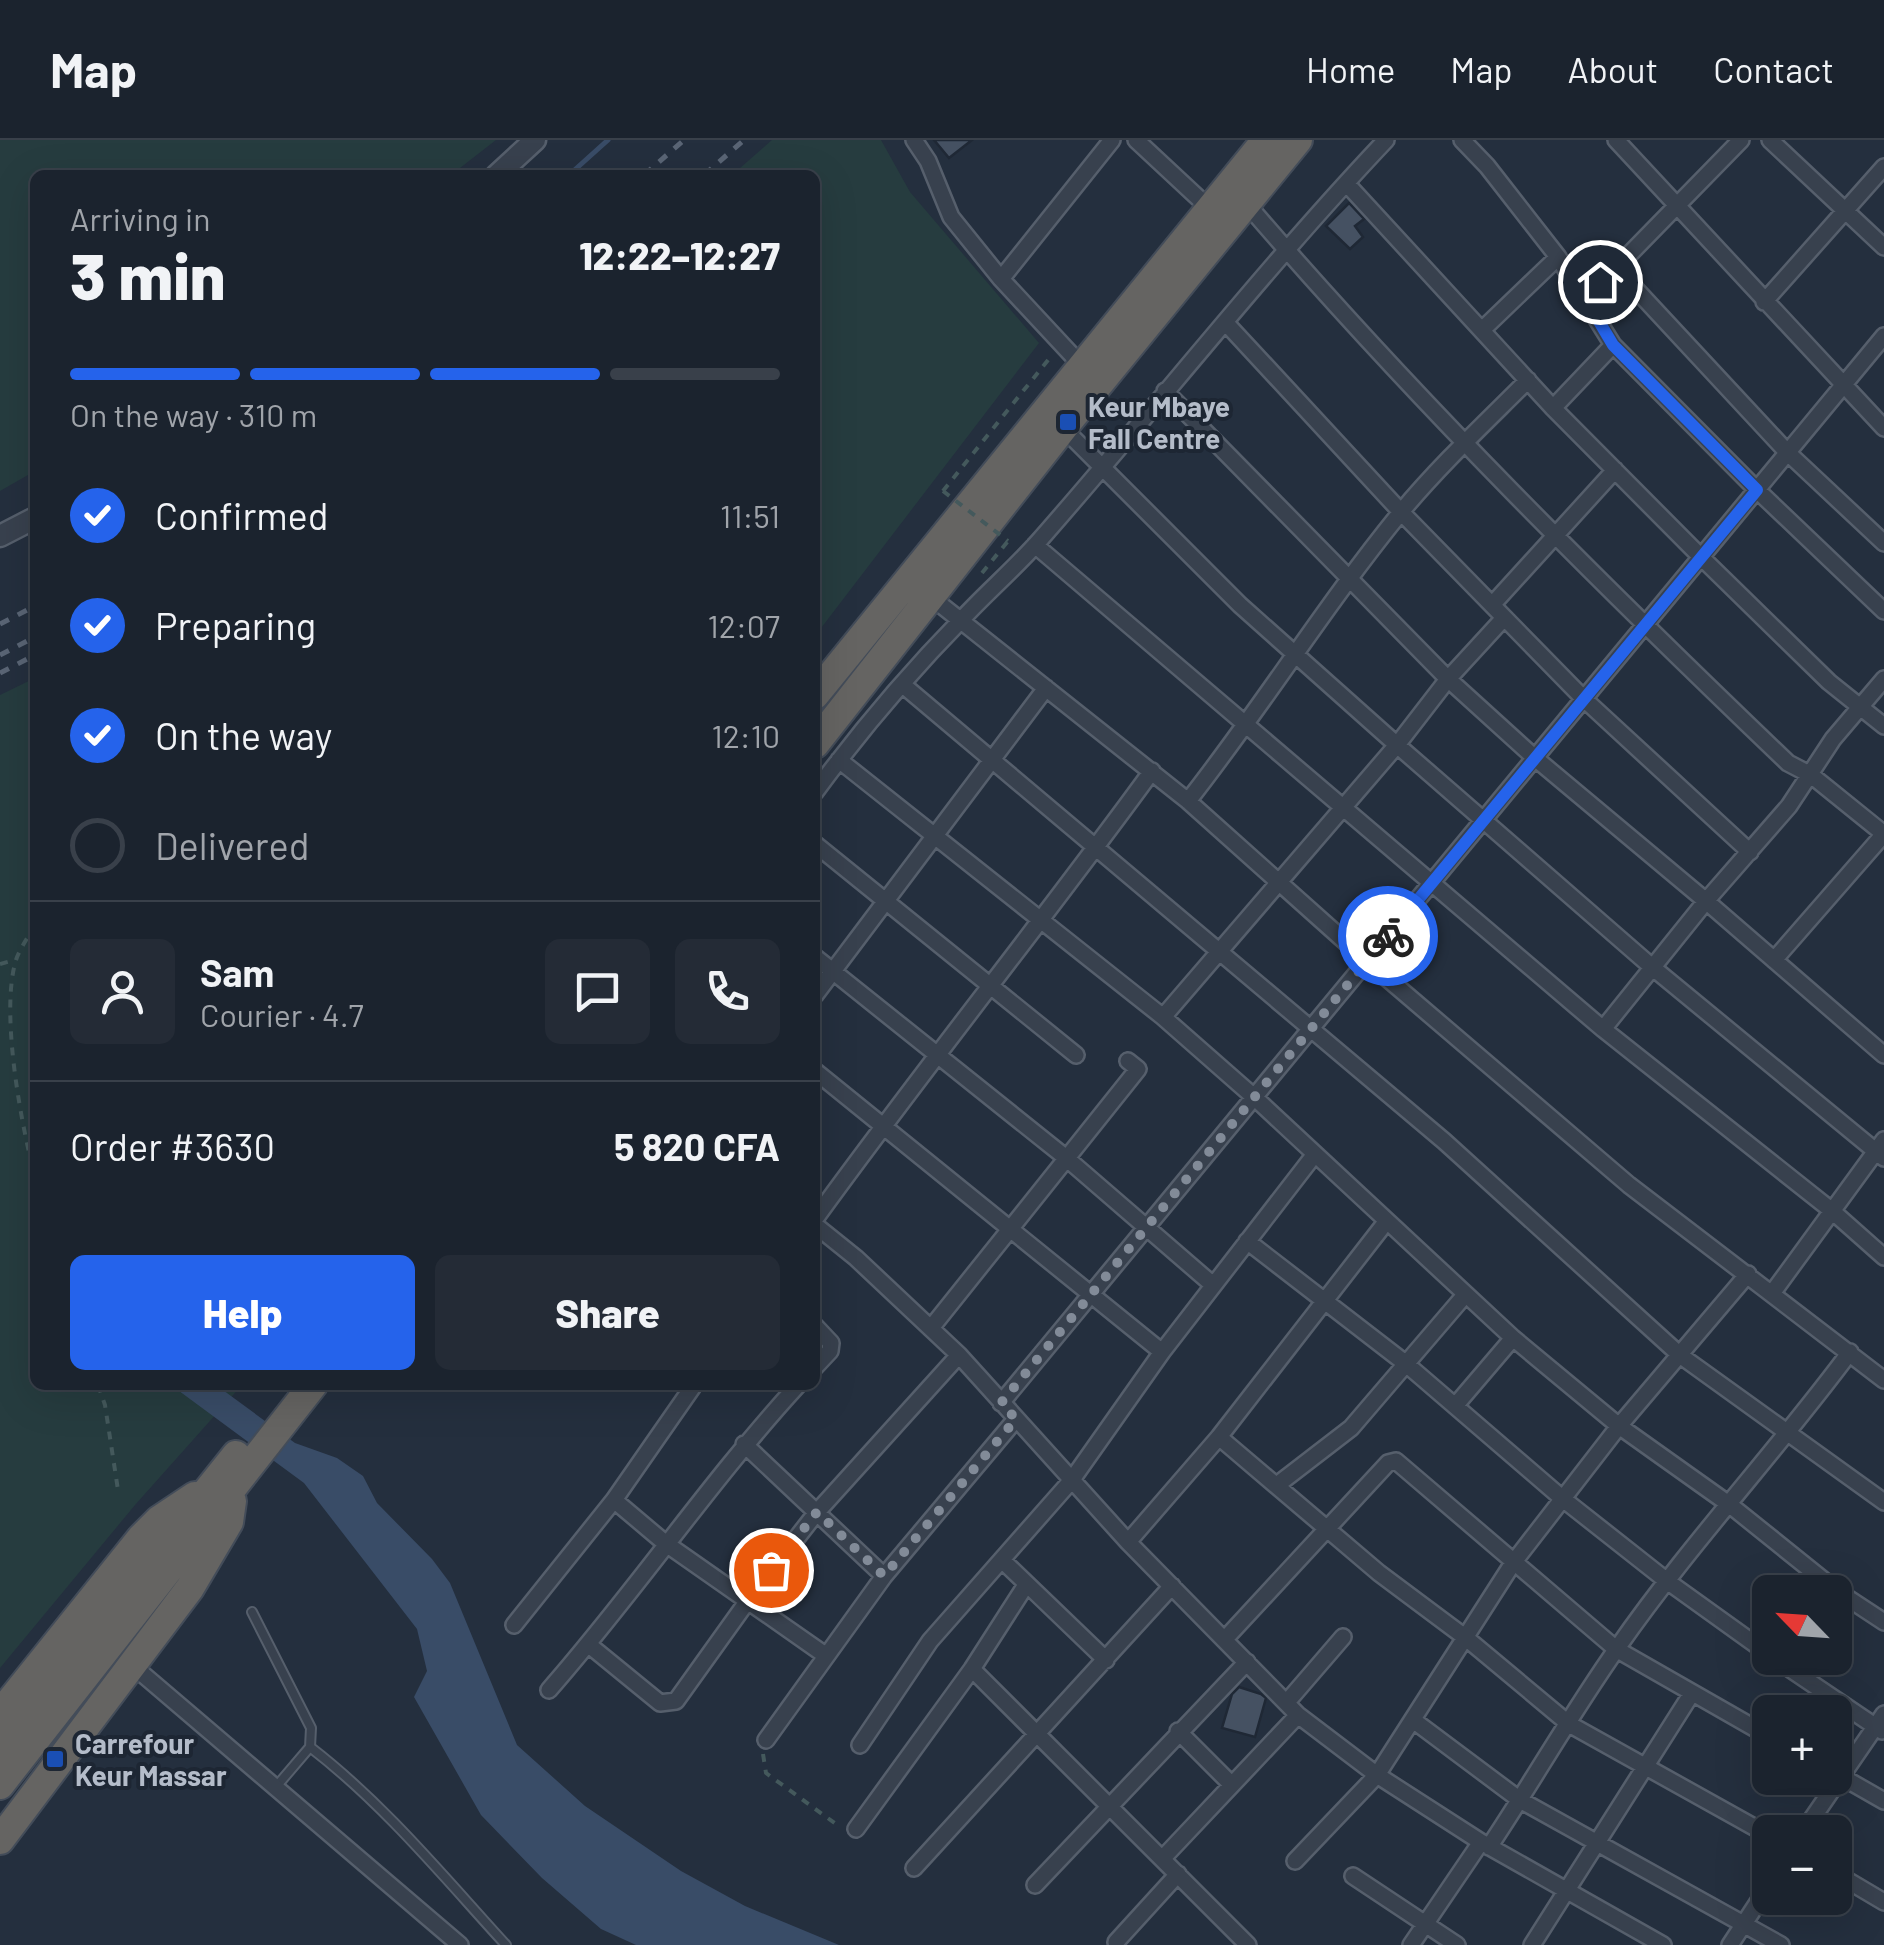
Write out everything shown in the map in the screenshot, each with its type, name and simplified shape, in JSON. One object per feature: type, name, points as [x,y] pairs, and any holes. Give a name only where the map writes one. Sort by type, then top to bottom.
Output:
[{"type":"highway","points":[[820,689],[1266,140]]},
{"type":"highway","points":[[820,738],[1063,428],[1298,140]]},
{"type":"highway","points":[[275,1420],[288,1390]]},
{"type":"highway","points":[[5,1767],[275,1420],[308,1390]]},
{"type":"highway","points":[[0,1840],[216,1548],[229,1522],[223,1486]]},
{"type":"highway","points":[[0,1714],[140,1538],[159,1520],[223,1486]]},
{"type":"street","points":[[503,170],[536,140]]},
{"type":"street","points":[[914,140],[928,161],[951,218],[1082,366]]},
{"type":"street","points":[[1001,279],[1112,140]]},
{"type":"street","points":[[1136,140],[1209,208]]},
{"type":"street","points":[[820,785],[960,620],[1035,545],[1104,466],[1285,249],[1386,140]]},
{"type":"street","points":[[1462,140],[1558,257],[1613,345],[1884,610]]},
{"type":"street","points":[[1616,140],[1678,202],[1764,302],[1884,428]]},
{"type":"street","points":[[1584,296],[1741,140]]},
{"type":"street","points":[[1770,140],[1884,247]]},
{"type":"street","points":[[1764,302],[1884,166]]},
{"type":"street","points":[[1346,183],[1554,408],[1701,557],[1829,682],[1884,726]]},
{"type":"street","points":[[1246,202],[1285,249],[1466,442],[1644,626],[1788,763],[1811,775],[1884,834],[1774,960]]},
{"type":"street","points":[[1482,330],[1558,257]]},
{"type":"street","points":[[1616,268],[1788,453],[1884,543]]},
{"type":"street","points":[[1225,322],[1401,512],[1584,699],[1750,852]]},
{"type":"street","points":[[1001,1403],[1884,336]]},
{"type":"street","points":[[1554,408],[1613,345]]},
{"type":"street","points":[[1188,801],[1401,512],[1528,380]]},
{"type":"street","points":[[1164,391],[1448,679],[1884,1056]]},
{"type":"street","points":[[1063,428],[1240,605],[1396,744],[1652,967],[1881,1150],[1830,1210],[1773,1292]]},
{"type":"street","points":[[1163,1017],[1396,744],[1556,536],[1616,470]]},
{"type":"street","points":[[0,536],[30,521]]},
{"type":"street","points":[[1035,545],[1603,1030],[1830,1210],[1884,1258]]},
{"type":"street","points":[[931,597],[1188,801],[1367,961],[1629,1185],[1884,1380]]},
{"type":"street","points":[[1603,1030],[1750,852],[1860,705],[1884,679]]},
{"type":"street","points":[[903,685],[1444,1141],[1681,1356],[1884,1502]]},
{"type":"street","points":[[820,988],[1046,688]]},
{"type":"street","points":[[839,760],[1163,1017],[1465,1295],[1619,1426],[1884,1622]]},
{"type":"street","points":[[820,1215],[882,1126],[1043,920],[1152,771]]},
{"type":"street","points":[[820,848],[1076,1056]]},
{"type":"street","points":[[820,961],[1065,1157],[1213,1284]]},
{"type":"street","points":[[932,1328],[1138,1070],[1128,1061]]},
{"type":"street","points":[[820,1076],[1162,1352]]},
{"type":"street","points":[[860,1745],[930,1641],[1070,1480],[1162,1352],[1314,1154]]},
{"type":"street","points":[[1128,1542],[1219,1437],[1386,1222]]},
{"type":"street","points":[[820,1226],[959,1355],[1128,1542],[1293,1708],[1378,1776],[1485,1844],[1663,1945]]},
{"type":"street","points":[[1247,1240],[1405,1363],[1563,1500],[1752,1642]]},
{"type":"street","points":[[1295,1861],[1378,1776],[1513,1563],[1619,1426],[1748,1274]]},
{"type":"street","points":[[1277,1485],[1336,1442],[1465,1295]]},
{"type":"street","points":[[820,1331],[831,1343],[830,1351],[820,1362]]},
{"type":"street","points":[[1455,1406],[1513,1338]]},
{"type":"street","points":[[1411,1945],[1520,1800],[1616,1649],[1850,1352]]},
{"type":"street","points":[[588,1645],[660,1702],[676,1701],[748,1599],[817,1512],[959,1355]]},
{"type":"street","points":[[514,1625],[614,1500],[691,1390]]},
{"type":"street","points":[[549,1690],[744,1444],[793,1390]]},
{"type":"street","points":[[766,1740],[884,1576],[1016,1419]]},
{"type":"street","points":[[1219,1437],[1378,1572],[1466,1638],[1569,1724],[1752,1826]]},
{"type":"street","points":[[744,1444],[884,1576]]},
{"type":"street","points":[[1225,1639],[1326,1526],[1388,1463],[1396,1461],[1616,1649],[1752,1727]]},
{"type":"street","points":[[614,1500],[665,1543],[826,1655]]},
{"type":"street","points":[[1003,1561],[1106,1660]]},
{"type":"street","points":[[856,1830],[972,1669],[1026,1586]]},
{"type":"street","points":[[914,1868],[1172,1586]]},
{"type":"street","points":[[1162,1859],[1232,1784],[1343,1637]]},
{"type":"street","points":[[1035,1885],[1247,1662]]},
{"type":"street","points":[[132,1666],[460,1945]]},
{"type":"street","points":[[972,1669],[1248,1945]]},
{"type":"street","points":[[1802,1675],[1881,1724],[1852,1758]]},
{"type":"street","points":[[1532,1945],[1692,1694]]},
{"type":"street","points":[[1413,1720],[1520,1800],[1781,1945]]},
{"type":"street","points":[[1178,1731],[1232,1784]]},
{"type":"street","points":[[1852,1783],[1884,1801]]},
{"type":"street","points":[[1116,1942],[1178,1874]]},
{"type":"street","points":[[1353,1876],[1457,1945]]},
{"type":"street","points":[[1852,1883],[1884,1902]]},
{"type":"street","points":[[1730,1945],[1752,1913]]},
{"type":"lane","points":[[252,1612],[311,1728],[310,1747],[275,1788]]},
{"type":"lane","points":[[310,1747],[391,1818],[506,1945]]},
{"type":"path","points":[[974,583],[1008,541],[943,491],[1062,343]]},
{"type":"path","points":[[30,934],[16,960],[11,1006],[17,1090],[30,1153]]},
{"type":"path","points":[[0,964],[16,960]]},
{"type":"path","points":[[100,1390],[118,1490]]},
{"type":"path","points":[[766,1740],[762,1756],[766,1773],[841,1828],[848,1832],[856,1830]]},
{"type":"green space","points":[[0,140],[496,140],[457,170],[30,170],[30,474],[0,491]]},
{"type":"green space","points":[[772,140],[881,140],[910,192],[1039,343],[820,629],[820,170],[738,170]]},
{"type":"green space","points":[[30,680],[30,1390],[238,1390],[135,1505],[0,1668],[0,695]]},
{"type":"water","points":[[178,1390],[223,1390],[295,1443],[337,1458],[363,1476],[377,1503],[450,1583],[517,1745],[585,1806],[681,1871],[745,1906],[839,1945],[636,1945],[601,1929],[542,1878],[481,1815],[414,1697],[427,1671],[417,1629],[304,1483]]},
{"type":"building","points":[[934,140],[972,140],[949,158]]},
{"type":"building","points":[[1349,203],[1364,219],[1355,226],[1363,237],[1350,249],[1326,226]]},
{"type":"building","points":[[1239,1687],[1266,1698],[1255,1737],[1222,1728],[1232,1694]]},
{"type":"waterway","points":[[575,170],[608,140]]},
{"type":"railway","points":[[650,170],[684,140]]},
{"type":"railway","points":[[710,170],[744,140]]},
{"type":"railway","points":[[0,624],[30,609]]},
{"type":"railway","points":[[0,655],[30,640]]},
{"type":"railway","points":[[0,673],[30,658]]},
{"type":"way so far","points":[[771,1570],[817,1512],[884,1576],[1016,1419],[1001,1403],[1388,936]]},
{"type":"place","name":"Keur Mbaye Fall Centre","points":[[1068,422]]},
{"type":"place","name":"Carrefour Keur Massar","points":[[55,1759]]},
{"type":"route","points":[[1388,936],[1757,490],[1613,345],[1584,296],[1600,282]]}]
